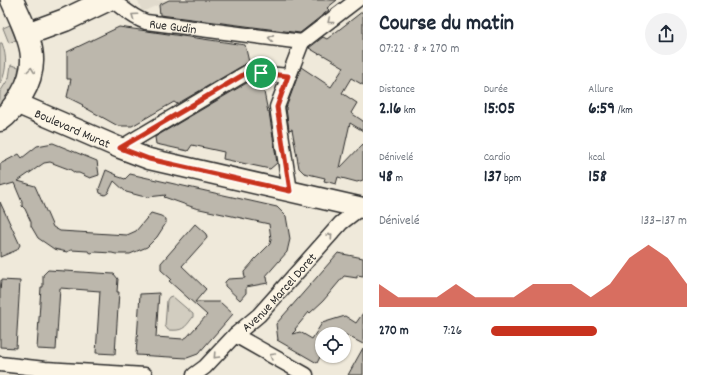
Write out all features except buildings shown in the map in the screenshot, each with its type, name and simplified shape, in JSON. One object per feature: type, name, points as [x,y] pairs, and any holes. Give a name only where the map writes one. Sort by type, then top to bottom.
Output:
[{"type":"main road","points":[[0,120],[7,115],[16,103],[28,83],[32,72],[32,50],[27,34],[12,0]]},
{"type":"main road","points":[[27,34],[65,20],[107,0]]},
{"type":"main road","name":"Boulevard Murat","points":[[16,103],[149,159],[362,208]]},
{"type":"street","name":"Rue Gudin","points":[[112,0],[132,16],[146,22],[302,42]]},
{"type":"street","points":[[290,191],[277,107],[302,42],[357,0]]},
{"type":"street","points":[[120,148],[248,72],[288,76]]},
{"type":"street","name":"Avenue Marcel Doret","points":[[194,375],[205,368],[235,335],[259,315],[341,223],[362,208]]},
{"type":"street","points":[[235,335],[306,375]]},
{"type":"street","points":[[0,364],[45,369],[145,375]]},
{"type":"shaded area","points":[[138,0],[169,0],[142,12]]},
{"type":"shaded area","points":[[10,25],[16,40],[9,43],[3,28]]},
{"type":"shaded area","points":[[0,43],[2,43],[4,48],[6,63],[1,83],[0,82]]},
{"type":"shaded area","points":[[11,65],[19,67],[16,79],[8,97],[0,106],[0,92],[9,78]]},
{"type":"shaded area","points":[[172,296],[193,314],[193,317],[183,328],[177,330],[168,330],[165,326],[167,300]]},
{"type":"route","points":[[248,72],[261,73],[288,76],[277,107],[290,191],[149,159],[120,148],[248,72]]}]
